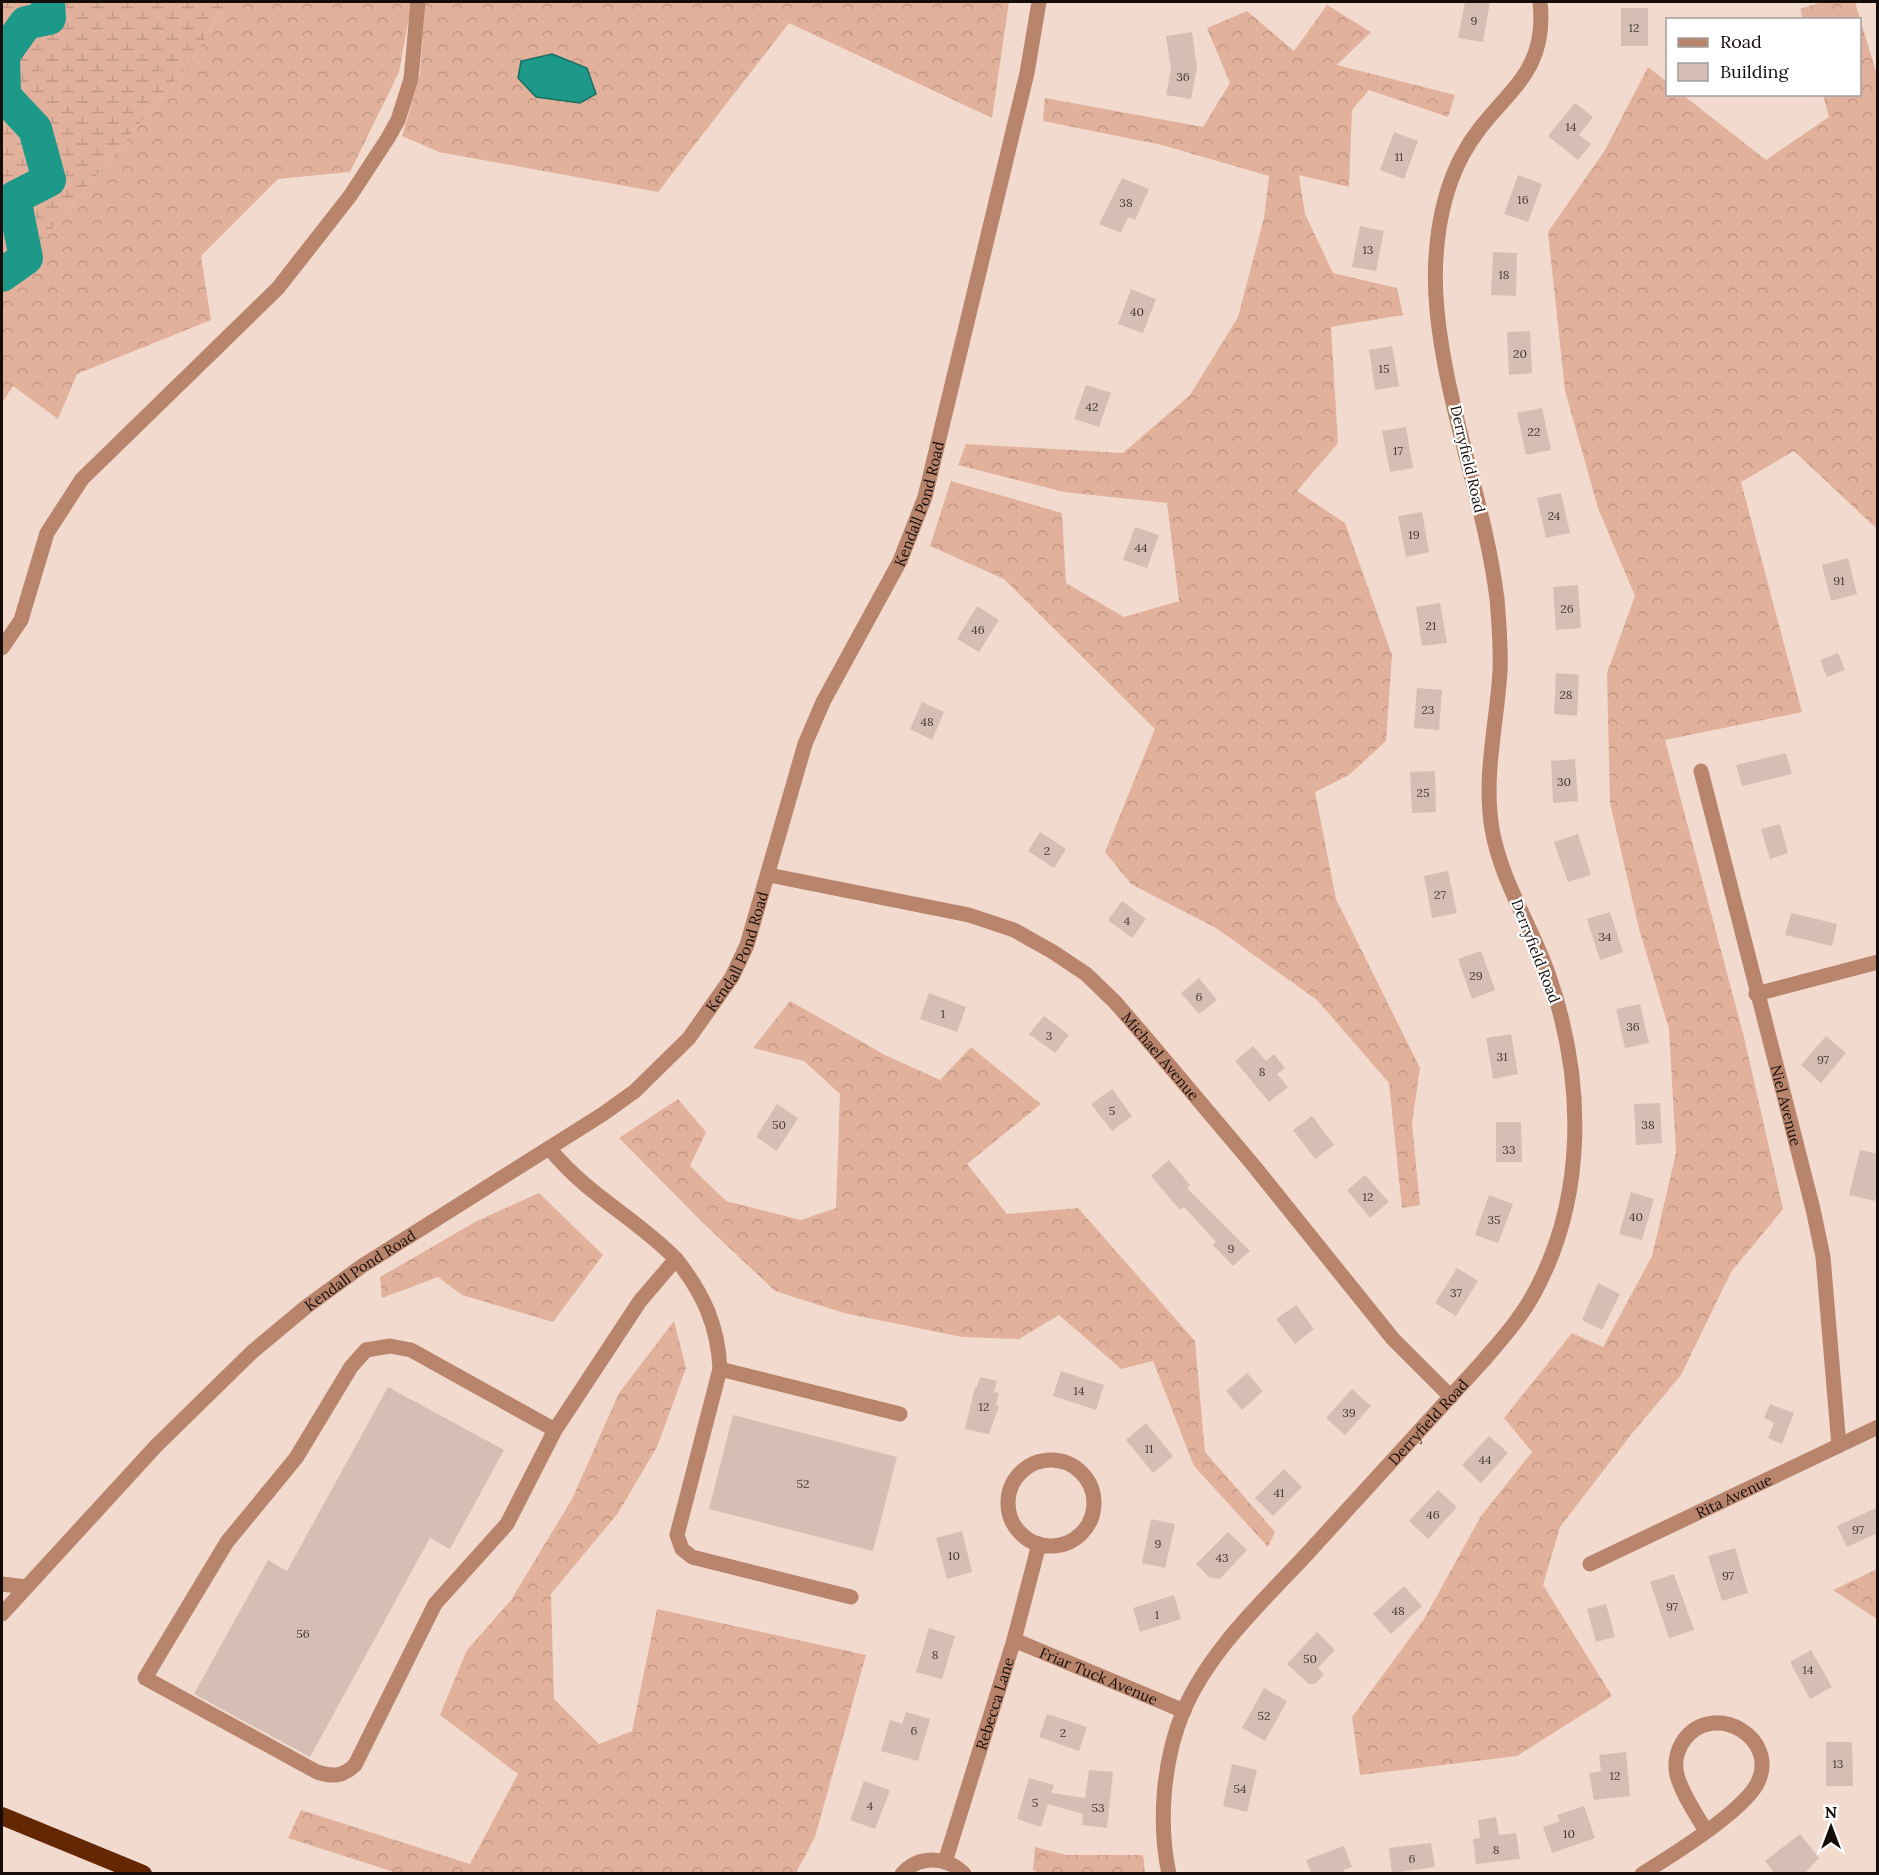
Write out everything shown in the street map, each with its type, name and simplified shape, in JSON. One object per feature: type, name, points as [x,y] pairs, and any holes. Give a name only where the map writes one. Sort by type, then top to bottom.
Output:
[{"type":"highway","points":[[2,1816],[143,1874]]},
{"type":"street","points":[[2,648],[21,620],[47,533],[82,479],[278,288],[350,196],[388,138],[398,120],[411,78],[418,2]]},
{"type":"street","name":"Kendall Pond Road","points":[[2,1614],[156,1446],[252,1352],[306,1307],[362,1266],[550,1149],[635,1091],[689,1038],[732,976],[747,945],[805,744],[839,671],[900,561],[926,497],[1027,73],[1039,2]]},
{"type":"street","name":"Derryfield Road","points":[[1169,1874],[1163,1831],[1164,1804],[1171,1759],[1184,1711],[1210,1665],[1239,1628],[1451,1397],[1511,1327],[1544,1274],[1565,1214],[1574,1156],[1574,1091],[1557,1002],[1497,852],[1492,828],[1490,762],[1500,674],[1496,596],[1443,352],[1436,283],[1439,230],[1453,176],[1474,136],[1533,64],[1540,45],[1542,21],[1540,2]]},
{"type":"street","name":"Niel Avenue","points":[[1701,771],[1756,994],[1813,1209],[1823,1257],[1839,1446]]},
{"type":"street","name":"Michael Avenue","points":[[769,875],[969,915],[1014,930],[1086,974],[1115,1002],[1162,1056],[1393,1339],[1451,1397]]},
{"type":"street","points":[[1756,994],[1878,962]]},
{"type":"street","points":[[550,1149],[585,1187],[660,1242],[676,1258],[696,1284],[714,1326],[720,1369],[677,1535],[682,1549],[692,1557],[851,1597]]},
{"type":"street","points":[[555,1430],[411,1350],[390,1346],[366,1350],[351,1366],[296,1458],[227,1542],[145,1678],[317,1772],[332,1777],[346,1774],[356,1765],[435,1604],[507,1524],[555,1430],[640,1301],[676,1258]]},
{"type":"street","points":[[720,1369],[900,1414]]},
{"type":"street","name":"Rita Avenue","points":[[1590,1564],[1878,1427]]},
{"type":"street","points":[[1045,1460],[1062,1461],[1078,1469],[1089,1483],[1094,1500],[1091,1518],[1074,1539],[1058,1545],[1040,1544],[1025,1536],[1014,1524],[1008,1508],[1010,1491],[1017,1477],[1030,1466],[1045,1460]]},
{"type":"street","name":"Rebecca Lane","points":[[945,1862],[1014,1640],[1040,1544]]},
{"type":"street","points":[[2,1584],[26,1587]]},
{"type":"street","name":"Friar Tuck Avenue","points":[[1014,1640],[1184,1711]]},
{"type":"street","points":[[1642,1874],[1706,1831],[1748,1797],[1758,1782],[1761,1773],[1760,1755],[1752,1738],[1730,1724],[1711,1723],[1695,1729],[1683,1742],[1676,1758],[1680,1783],[1706,1831]]},
{"type":"street","points":[[902,1874],[921,1862],[945,1862],[964,1874]]},
{"type":"green space","points":[[2,2],[226,2],[190,63],[2,289]]},
{"type":"green space","points":[[226,2],[412,2],[399,72],[350,172],[278,179],[201,256],[211,320],[77,374],[58,419],[13,386],[2,403],[2,289],[190,63]]},
{"type":"green space","points":[[425,2],[1009,2],[992,118],[789,23],[658,192],[439,152],[402,136],[420,75]]},
{"type":"green space","points":[[1822,2],[1855,2],[1860,18],[1803,18],[1800,9]]},
{"type":"green space","points":[[1327,5],[1371,32],[1337,65],[1455,95],[1448,117],[1369,90],[1352,110],[1349,187],[1299,175],[1305,214],[1333,273],[1397,288],[1403,315],[1331,327],[1338,443],[1297,491],[1345,523],[1392,655],[1386,741],[1349,775],[1315,792],[1336,899],[1420,1068],[1412,1123],[1420,1205],[1402,1208],[1389,1083],[1317,1000],[1216,928],[1131,884],[1105,852],[1155,729],[1004,579],[930,546],[951,481],[1062,513],[1066,583],[1124,617],[1179,601],[1167,503],[1064,492],[958,465],[966,444],[1123,453],[1190,395],[1238,317],[1264,218],[1269,176],[1162,145],[1043,121],[1045,98],[1203,127],[1230,83],[1207,28],[1247,11],[1294,51]]},
{"type":"green space","points":[[1861,22],[1878,78],[1877,529],[1794,451],[1741,482],[1802,712],[1665,740],[1744,1037],[1783,1209],[1731,1272],[1681,1375],[1630,1436],[1560,1527],[1543,1585],[1612,1696],[1517,1756],[1360,1775],[1352,1717],[1424,1619],[1481,1516],[1532,1452],[1504,1418],[1572,1333],[1603,1347],[1652,1256],[1676,1153],[1669,1029],[1639,929],[1610,803],[1607,673],[1635,596],[1598,508],[1565,391],[1548,232],[1605,150],[1648,67],[1666,81],[1666,96],[1684,96],[1766,160],[1829,117],[1823,96],[1861,96]]},
{"type":"green space","points":[[790,1001],[885,1055],[940,1080],[971,1047],[1041,1104],[967,1164],[1007,1214],[1078,1208],[1195,1341],[1205,1452],[1275,1532],[1268,1547],[1194,1466],[1153,1361],[1121,1369],[1059,1315],[1019,1339],[962,1337],[844,1313],[775,1291],[702,1222],[619,1138],[678,1099],[706,1132],[690,1166],[726,1201],[801,1220],[836,1208],[840,1094],[804,1061],[753,1048]]},
{"type":"green space","points":[[539,1193],[603,1255],[553,1322],[462,1295],[438,1277],[382,1298],[380,1277],[477,1221]]},
{"type":"green space","points":[[674,1321],[686,1368],[657,1447],[618,1513],[551,1594],[554,1699],[599,1744],[632,1731],[657,1609],[866,1655],[815,1837],[796,1873],[397,1873],[288,1838],[301,1810],[470,1864],[518,1774],[440,1715],[467,1650],[511,1600],[572,1499],[619,1393]]},
{"type":"green space","points":[[1877,1569],[1877,1619],[1833,1590]]},
{"type":"green space","points":[[1035,1847],[1066,1855],[1143,1855],[1145,1873],[1039,1873],[1033,1870]]},
{"type":"water","points":[[552,54],[587,68],[596,94],[580,103],[536,97],[518,78],[521,61]]},
{"type":"building","points":[[1465,2],[1490,2],[1483,42],[1458,38]]},
{"type":"building","points":[[1621,8],[1648,8],[1648,46],[1621,46]]},
{"type":"building","points":[[1192,32],[1197,68],[1191,99],[1166,95],[1171,69],[1166,36]]},
{"type":"building","points":[[1575,103],[1593,117],[1579,135],[1591,144],[1578,160],[1548,136]]},
{"type":"building","points":[[1394,132],[1418,141],[1404,179],[1380,170]]},
{"type":"building","points":[[1518,175],[1542,184],[1528,222],[1504,214]]},
{"type":"building","points":[[1122,178],[1149,189],[1135,220],[1128,217],[1121,233],[1099,224]]},
{"type":"building","points":[[1360,226],[1384,231],[1376,271],[1352,267]]},
{"type":"building","points":[[1493,252],[1517,253],[1516,296],[1491,295]]},
{"type":"building","points":[[1131,289],[1156,299],[1143,333],[1118,324]]},
{"type":"building","points":[[1530,331],[1532,373],[1509,375],[1507,332]]},
{"type":"building","points":[[1392,346],[1399,386],[1375,390],[1369,350]]},
{"type":"building","points":[[1086,385],[1111,393],[1099,427],[1074,419]]},
{"type":"building","points":[[1542,408],[1551,450],[1526,455],[1517,413]]},
{"type":"building","points":[[1406,427],[1413,468],[1390,472],[1382,431]]},
{"type":"building","points":[[1561,493],[1570,533],[1546,538],[1537,498]]},
{"type":"building","points":[[1422,512],[1429,552],[1406,557],[1398,516]]},
{"type":"building","points":[[1135,527],[1159,535],[1147,568],[1123,560]]},
{"type":"building","points":[[1848,558],[1857,594],[1831,601],[1822,565]]},
{"type":"building","points":[[1578,585],[1581,628],[1556,630],[1553,587]]},
{"type":"building","points":[[1440,603],[1447,643],[1422,646],[1416,607]]},
{"type":"building","points":[[977,606],[999,620],[979,652],[957,639]]},
{"type":"building","points":[[1838,653],[1845,670],[1827,677],[1820,660]]},
{"type":"building","points":[[1556,673],[1579,675],[1577,716],[1554,714]]},
{"type":"building","points":[[1417,688],[1442,690],[1439,730],[1414,728]]},
{"type":"building","points":[[922,702],[944,712],[932,740],[910,729]]},
{"type":"building","points":[[1786,753],[1792,774],[1742,786],[1736,765]]},
{"type":"building","points":[[1575,759],[1578,801],[1553,803],[1551,761]]},
{"type":"building","points":[[1435,771],[1436,812],[1412,813],[1410,772]]},
{"type":"building","points":[[1780,824],[1788,853],[1770,859],[1761,829]]},
{"type":"building","points":[[1040,832],[1066,849],[1054,868],[1028,851]]},
{"type":"building","points":[[1578,834],[1591,875],[1568,882],[1554,842]]},
{"type":"building","points":[[1448,871],[1457,913],[1432,918],[1424,876]]},
{"type":"building","points":[[1122,901],[1146,919],[1132,938],[1108,920]]},
{"type":"building","points":[[1610,912],[1623,952],[1600,960],[1587,919]]},
{"type":"building","points":[[1791,913],[1837,924],[1832,946],[1785,935]]},
{"type":"building","points":[[1481,951],[1495,990],[1472,999],[1458,959]]},
{"type":"building","points":[[1199,978],[1217,1000],[1199,1014],[1181,993]]},
{"type":"building","points":[[929,993],[966,1007],[957,1032],[920,1019]]},
{"type":"building","points":[[1640,1004],[1649,1043],[1625,1048],[1616,1009]]},
{"type":"building","points":[[1044,1016],[1069,1035],[1055,1053],[1029,1034]]},
{"type":"building","points":[[1511,1034],[1518,1074],[1493,1079],[1486,1038]]},
{"type":"building","points":[[1826,1036],[1846,1053],[1821,1083],[1801,1065]]},
{"type":"building","points":[[1253,1046],[1266,1061],[1274,1054],[1285,1068],[1277,1074],[1288,1087],[1269,1102],[1235,1061]]},
{"type":"building","points":[[1112,1089],[1132,1116],[1112,1131],[1091,1104]]},
{"type":"building","points":[[1660,1103],[1662,1143],[1636,1145],[1634,1104]]},
{"type":"building","points":[[777,1104],[798,1118],[777,1151],[756,1137]]},
{"type":"building","points":[[1312,1116],[1334,1145],[1315,1159],[1293,1130]]},
{"type":"building","points":[[1496,1122],[1521,1122],[1522,1162],[1496,1162]]},
{"type":"building","points":[[1860,1150],[1878,1154],[1878,1188],[1875,1201],[1849,1195]]},
{"type":"building","points":[[1169,1160],[1190,1185],[1187,1188],[1250,1251],[1233,1266],[1213,1245],[1216,1242],[1184,1207],[1180,1210],[1151,1176]]},
{"type":"building","points":[[1365,1175],[1389,1202],[1370,1218],[1347,1190]]},
{"type":"building","points":[[1631,1192],[1654,1199],[1642,1240],[1619,1234]]},
{"type":"building","points":[[1489,1195],[1513,1204],[1498,1243],[1475,1235]]},
{"type":"building","points":[[1457,1268],[1478,1281],[1456,1316],[1435,1303]]},
{"type":"building","points":[[1598,1283],[1620,1294],[1602,1330],[1582,1320]]},
{"type":"building","points":[[1296,1305],[1314,1329],[1295,1344],[1276,1319]]},
{"type":"building","points":[[1061,1371],[1104,1385],[1096,1410],[1053,1396]]},
{"type":"building","points":[[1247,1373],[1263,1391],[1242,1410],[1226,1391]]},
{"type":"building","points":[[980,1377],[997,1381],[994,1392],[999,1393],[996,1405],[999,1406],[989,1434],[965,1429],[975,1387]]},
{"type":"building","points":[[388,1387],[504,1450],[450,1549],[430,1538],[310,1757],[194,1694],[268,1560],[287,1571]]},
{"type":"building","points":[[1352,1389],[1371,1406],[1345,1435],[1326,1418]]},
{"type":"building","points":[[1770,1404],[1794,1413],[1782,1444],[1768,1438],[1774,1423],[1764,1418]]},
{"type":"building","points":[[733,1415],[897,1457],[873,1551],[709,1509]]},
{"type":"building","points":[[1146,1423],[1173,1456],[1153,1473],[1126,1440]]},
{"type":"building","points":[[1489,1436],[1508,1453],[1481,1483],[1462,1465]]},
{"type":"building","points":[[1284,1469],[1302,1487],[1273,1516],[1255,1498]]},
{"type":"building","points":[[1438,1490],[1457,1507],[1428,1539],[1409,1521]]},
{"type":"building","points":[[1878,1507],[1878,1533],[1847,1547],[1837,1526]]},
{"type":"building","points":[[1151,1519],[1175,1524],[1165,1568],[1142,1563]]},
{"type":"building","points":[[962,1531],[972,1572],[947,1579],[936,1538]]},
{"type":"building","points":[[1228,1532],[1247,1550],[1220,1579],[1209,1577],[1196,1564]]},
{"type":"building","points":[[1735,1548],[1748,1593],[1722,1601],[1708,1556]]},
{"type":"building","points":[[1674,1574],[1694,1630],[1669,1638],[1650,1582]]},
{"type":"building","points":[[1404,1586],[1422,1606],[1391,1634],[1373,1614]]},
{"type":"building","points":[[1174,1595],[1181,1619],[1140,1632],[1133,1608]]},
{"type":"building","points":[[1606,1604],[1615,1637],[1596,1642],[1587,1609]]},
{"type":"building","points":[[929,1628],[955,1636],[942,1679],[916,1672]]},
{"type":"building","points":[[1317,1632],[1335,1650],[1318,1668],[1324,1674],[1315,1684],[1309,1684],[1287,1664]]},
{"type":"building","points":[[1811,1650],[1832,1687],[1810,1699],[1790,1662]]},
{"type":"building","points":[[1264,1688],[1287,1701],[1265,1741],[1242,1728]]},
{"type":"building","points":[[906,1712],[930,1719],[918,1761],[881,1751],[890,1720],[902,1724]]},
{"type":"building","points":[[1047,1714],[1087,1727],[1079,1751],[1039,1737]]},
{"type":"building","points":[[1826,1742],[1852,1742],[1853,1786],[1826,1786]]},
{"type":"building","points":[[1626,1752],[1630,1796],[1594,1800],[1589,1773],[1601,1771],[1599,1755]]},
{"type":"building","points":[[1232,1764],[1257,1770],[1247,1812],[1223,1806]]},
{"type":"building","points":[[1089,1770],[1113,1772],[1107,1828],[1082,1825],[1083,1814],[1048,1804],[1041,1827],[1017,1819],[1029,1778],[1054,1785],[1051,1793],[1085,1798]]},
{"type":"building","points":[[864,1781],[890,1790],[875,1829],[850,1820]]},
{"type":"building","points":[[1584,1806],[1595,1838],[1552,1853],[1543,1827],[1560,1821],[1557,1815]]},
{"type":"building","points":[[1496,1817],[1499,1835],[1516,1833],[1520,1859],[1476,1864],[1473,1839],[1480,1838],[1478,1820]]},
{"type":"building","points":[[1800,1834],[1819,1858],[1804,1874],[1775,1874],[1765,1861]]},
{"type":"building","points":[[1431,1843],[1435,1867],[1392,1873],[1389,1848]]},
{"type":"building","points":[[1344,1846],[1352,1867],[1343,1870],[1345,1874],[1312,1874],[1306,1860]]},
{"type":"waterway","points":[[2,275],[26,258],[14,198],[49,180],[35,129],[4,96],[3,55],[26,23],[49,18],[48,2]]}]
